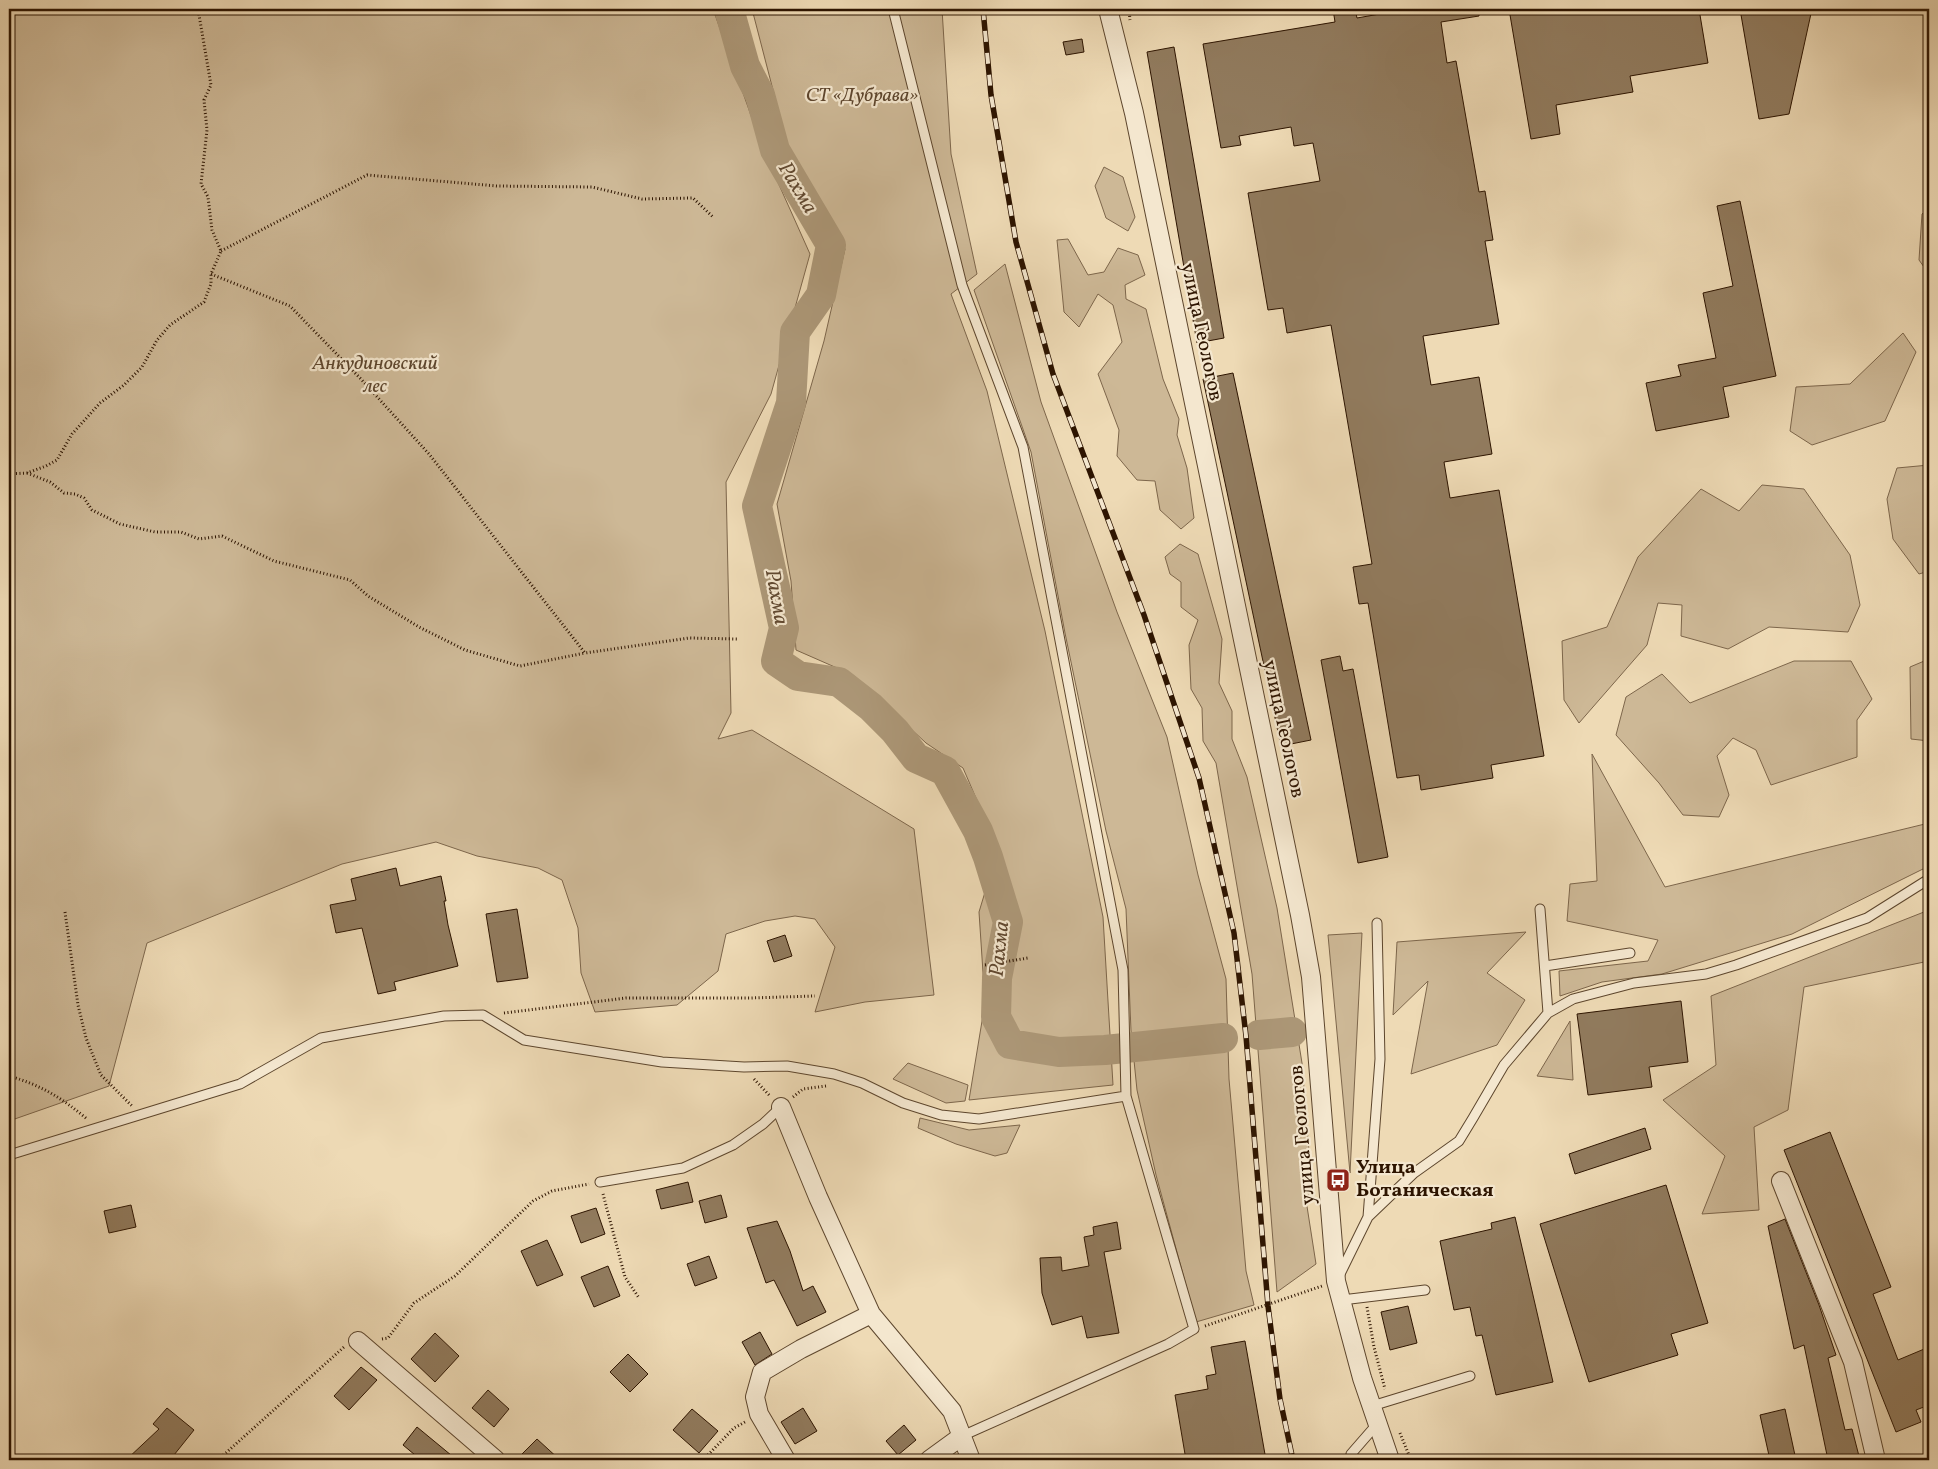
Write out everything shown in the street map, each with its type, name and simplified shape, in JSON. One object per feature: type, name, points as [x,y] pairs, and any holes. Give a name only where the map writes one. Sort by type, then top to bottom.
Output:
[{"type":"street","name":"улица Геологов","points":[[1108,9],[1138,133],[1300,915],[1311,978],[1336,1281],[1362,1378],[1380,1403],[1378,1423],[1390,1460]]},
{"type":"street","points":[[781,1108],[818,1197],[871,1314],[952,1411],[971,1460]]},
{"type":"street","points":[[1781,1181],[1853,1362],[1876,1460]]},
{"type":"street","points":[[786,1460],[759,1414],[755,1396],[762,1372],[802,1349],[871,1314]]},
{"type":"street","points":[[358,1341],[496,1460]]},
{"type":"street","points":[[929,1460],[962,1436]]},
{"type":"lane","points":[[893,9],[962,285],[1023,447],[1123,970],[1126,1096],[1194,1329],[1160,1348],[962,1436]]},
{"type":"lane","points":[[1336,1281],[1368,1217],[1414,1173],[1459,1141],[1504,1065],[1548,1013],[1573,998],[1634,982],[1706,974],[1736,965],[1867,918],[1929,879]]},
{"type":"lane","points":[[1540,909],[1548,1013]]},
{"type":"lane","points":[[1368,1217],[1380,1059],[1377,923]]},
{"type":"lane","points":[[1545,966],[1630,953]]},
{"type":"lane","points":[[9,1155],[240,1084],[321,1038],[444,1016],[483,1016],[524,1040],[662,1062],[744,1067],[787,1066],[834,1074],[862,1082],[903,1103],[941,1115],[979,1120],[1126,1096]]},
{"type":"lane","points":[[600,1182],[683,1168],[732,1146],[763,1124],[781,1108]]},
{"type":"lane","points":[[1342,1300],[1425,1290]]},
{"type":"lane","points":[[1380,1403],[1470,1376]]},
{"type":"lane","points":[[1353,1460],[1351,1454],[1378,1423]]},
{"type":"path","points":[[198,9],[211,84],[204,100],[207,130],[201,184],[208,197],[210,207],[209,220],[220,251]]},
{"type":"path","points":[[1129,9],[1130,20]]},
{"type":"path","points":[[9,474],[27,473],[57,460],[72,434],[100,403],[124,385],[142,367],[157,340],[170,325],[204,302],[212,284],[211,274],[220,251],[366,175],[497,186],[592,187],[642,199],[692,198],[714,218]]},
{"type":"path","points":[[211,274],[290,306],[360,378],[429,454],[584,653]]},
{"type":"path","points":[[27,473],[50,482],[64,493],[84,498],[92,510],[120,524],[154,532],[181,532],[199,539],[222,536],[274,561],[350,580],[368,596],[419,627],[465,650],[520,666],[584,653],[689,638],[738,639]]},
{"type":"path","points":[[65,912],[78,1005],[86,1038],[101,1075],[141,1114]]},
{"type":"path","points":[[984,964],[1028,958]]},
{"type":"path","points":[[483,1016],[626,998],[814,996]]},
{"type":"path","points":[[744,1067],[781,1108],[804,1089],[830,1086]]},
{"type":"path","points":[[9,1076],[32,1083],[53,1093],[65,1100],[97,1127]]},
{"type":"path","points":[[218,1460],[345,1346],[358,1341],[388,1338],[414,1303],[455,1276],[534,1201],[552,1191],[600,1182],[625,1277],[639,1298]]},
{"type":"path","points":[[1194,1329],[1257,1310],[1336,1281]]},
{"type":"path","points":[[1366,1297],[1380,1403]]},
{"type":"path","points":[[703,1460],[734,1428],[759,1414]]},
{"type":"path","points":[[1398,1426],[1411,1460]]},
{"type":"green space","name":"Анкудиновский лес","points":[[9,9],[713,9],[763,149],[810,254],[771,394],[726,482],[731,713],[718,739],[752,730],[914,829],[934,995],[865,1002],[815,1012],[835,947],[815,919],[795,916],[765,921],[726,934],[718,971],[677,1005],[595,1012],[581,973],[578,928],[562,880],[538,868],[477,856],[436,842],[342,864],[147,943],[109,1086],[9,1121]]},
{"type":"green space","name":"СТ «Дубрава»","points":[[752,9],[942,9],[951,154],[977,274],[951,294],[987,391],[1045,631],[1103,917],[1113,1085],[969,1100],[985,1003],[979,912],[998,849],[963,768],[926,743],[853,675],[796,650],[791,581],[777,504],[824,341],[845,249],[787,144]]},
{"type":"green space","points":[[1104,167],[1123,177],[1135,217],[1128,231],[1106,218],[1095,186]]},
{"type":"green space","points":[[1929,208],[1929,274],[1919,260],[1922,214]]},
{"type":"green space","points":[[1068,239],[1088,275],[1104,272],[1118,248],[1138,255],[1145,275],[1125,285],[1126,299],[1146,309],[1163,379],[1179,419],[1177,435],[1187,468],[1194,518],[1181,529],[1160,510],[1155,481],[1137,480],[1117,456],[1119,430],[1098,374],[1122,342],[1113,305],[1098,294],[1079,327],[1064,312],[1057,240]]},
{"type":"green space","points":[[1005,264],[1041,402],[1117,612],[1167,737],[1198,875],[1226,979],[1229,1079],[1246,1271],[1254,1305],[1196,1322],[1156,1175],[1137,1090],[1131,1031],[1126,909],[1106,831],[1065,633],[1031,452],[974,290]]},
{"type":"green space","points":[[1903,333],[1916,352],[1885,421],[1812,445],[1790,431],[1796,387],[1850,384]]},
{"type":"green space","points":[[1929,465],[1929,571],[1919,574],[1893,539],[1887,499],[1897,468]]},
{"type":"green space","points":[[1762,485],[1804,489],[1850,555],[1860,605],[1848,632],[1769,627],[1728,649],[1681,636],[1682,605],[1658,603],[1647,645],[1579,723],[1564,700],[1562,641],[1607,627],[1638,557],[1701,489],[1739,511]]},
{"type":"green space","points":[[1180,544],[1198,554],[1222,639],[1219,683],[1232,711],[1232,739],[1247,777],[1277,908],[1302,1063],[1312,1189],[1306,1200],[1316,1264],[1277,1292],[1252,974],[1216,763],[1203,741],[1202,708],[1191,689],[1189,645],[1198,620],[1181,607],[1181,582],[1170,574],[1165,557]]},
{"type":"green space","points":[[1929,659],[1929,741],[1911,739],[1910,667]]},
{"type":"green space","points":[[1794,661],[1851,661],[1872,699],[1857,720],[1857,757],[1771,785],[1756,750],[1733,738],[1717,756],[1729,795],[1719,817],[1683,815],[1659,783],[1616,735],[1626,697],[1662,674],[1690,703]]},
{"type":"green space","points":[[1592,754],[1665,887],[1929,823],[1929,866],[1792,934],[1662,974],[1602,982],[1560,996],[1559,971],[1648,961],[1658,940],[1567,921],[1570,884],[1597,881]]},
{"type":"green space","points":[[1929,910],[1929,961],[1804,987],[1788,1110],[1754,1127],[1759,1210],[1702,1214],[1725,1156],[1663,1100],[1716,1065],[1711,996]]},
{"type":"green space","points":[[1526,932],[1487,973],[1525,1000],[1497,1045],[1411,1074],[1428,981],[1393,1015],[1397,942]]},
{"type":"green space","points":[[1362,933],[1350,1173],[1328,935]]},
{"type":"green space","points":[[1570,1021],[1573,1080],[1537,1076]]},
{"type":"green space","points":[[908,1063],[968,1085],[965,1101],[946,1103],[893,1079]]},
{"type":"green space","points":[[920,1118],[969,1130],[1020,1125],[1007,1153],[995,1156],[956,1144],[918,1128]]},
{"type":"building","points":[[1333,9],[1355,9],[1357,18],[1391,12],[1391,9],[1479,9],[1479,16],[1441,22],[1447,63],[1456,61],[1479,192],[1485,191],[1493,240],[1485,241],[1499,324],[1423,336],[1431,385],[1479,377],[1492,454],[1444,462],[1450,498],[1499,490],[1544,756],[1491,765],[1493,778],[1421,790],[1419,775],[1397,778],[1368,603],[1359,604],[1353,567],[1372,564],[1331,325],[1287,333],[1283,308],[1268,310],[1248,193],[1320,181],[1313,143],[1294,146],[1291,127],[1239,136],[1241,145],[1221,148],[1203,44],[1335,22]]},
{"type":"building","points":[[1509,9],[1699,9],[1708,63],[1630,76],[1633,92],[1556,105],[1560,134],[1531,139]]},
{"type":"building","points":[[1740,9],[1812,9],[1789,114],[1759,119]]},
{"type":"building","points":[[1082,39],[1084,52],[1066,55],[1063,42]]},
{"type":"building","points":[[1174,47],[1224,338],[1197,343],[1147,52]]},
{"type":"building","points":[[1740,201],[1776,376],[1723,387],[1729,417],[1656,431],[1646,383],[1681,376],[1678,365],[1716,358],[1703,293],[1733,286],[1717,206]]},
{"type":"building","points":[[1233,373],[1311,740],[1281,746],[1203,379]]},
{"type":"building","points":[[1340,656],[1343,671],[1353,669],[1388,857],[1358,863],[1321,660]]},
{"type":"building","points":[[396,868],[400,886],[441,876],[448,925],[458,966],[394,982],[396,990],[378,994],[362,928],[336,933],[330,905],[356,900],[351,879]]},
{"type":"building","points":[[517,909],[528,978],[497,982],[486,914]]},
{"type":"building","points":[[785,935],[792,956],[774,962],[767,941]]},
{"type":"building","points":[[1681,1001],[1688,1062],[1649,1067],[1652,1087],[1588,1095],[1577,1014]]},
{"type":"building","points":[[1645,1128],[1651,1149],[1575,1174],[1569,1154]]},
{"type":"building","points":[[1830,1132],[1891,1287],[1873,1294],[1898,1360],[1929,1347],[1929,1405],[1916,1410],[1921,1422],[1896,1432],[1784,1150]]},
{"type":"building","points":[[688,1182],[693,1202],[661,1209],[656,1190]]},
{"type":"building","points":[[1666,1185],[1708,1323],[1671,1334],[1678,1355],[1589,1382],[1540,1224]]},
{"type":"building","points":[[721,1195],[727,1217],[705,1223],[699,1201]]},
{"type":"building","points":[[131,1205],[136,1227],[109,1233],[104,1211]]},
{"type":"building","points":[[596,1208],[605,1234],[581,1243],[571,1216]]},
{"type":"building","points":[[1515,1217],[1553,1382],[1496,1395],[1482,1335],[1476,1336],[1470,1307],[1454,1310],[1440,1241],[1492,1229],[1491,1223]]},
{"type":"building","points":[[1785,1219],[1819,1305],[1836,1355],[1828,1358],[1845,1430],[1852,1429],[1860,1460],[1828,1460],[1804,1345],[1794,1349],[1768,1226]]},
{"type":"building","points":[[777,1221],[790,1251],[803,1291],[813,1286],[826,1312],[797,1326],[774,1280],[766,1283],[747,1228]]},
{"type":"building","points":[[1117,1222],[1121,1249],[1104,1252],[1119,1333],[1087,1338],[1082,1316],[1052,1325],[1042,1293],[1040,1258],[1061,1257],[1062,1271],[1089,1266],[1084,1237],[1094,1235],[1093,1227]]},
{"type":"building","points":[[547,1240],[563,1275],[537,1286],[521,1251]]},
{"type":"building","points":[[709,1256],[717,1278],[695,1286],[687,1264]]},
{"type":"building","points":[[608,1266],[620,1296],[594,1307],[581,1277]]},
{"type":"building","points":[[1408,1306],[1417,1343],[1390,1350],[1381,1312]]},
{"type":"building","points":[[760,1332],[772,1354],[755,1365],[742,1342]]},
{"type":"building","points":[[435,1333],[459,1356],[435,1382],[411,1359]]},
{"type":"building","points":[[1245,1341],[1266,1460],[1186,1460],[1175,1395],[1208,1389],[1206,1376],[1216,1374],[1211,1347]]},
{"type":"building","points":[[628,1354],[648,1374],[630,1392],[610,1372]]},
{"type":"building","points":[[361,1367],[377,1380],[349,1410],[334,1396]]},
{"type":"building","points":[[488,1390],[509,1409],[494,1427],[472,1408]]},
{"type":"building","points":[[167,1408],[194,1430],[170,1460],[126,1460],[159,1429],[153,1424]]},
{"type":"building","points":[[803,1408],[817,1431],[795,1444],[781,1422]]},
{"type":"building","points":[[692,1409],[718,1431],[699,1453],[673,1430]]},
{"type":"building","points":[[1785,1409],[1796,1460],[1770,1460],[1760,1415]]},
{"type":"building","points":[[904,1425],[916,1440],[898,1455],[886,1441]]},
{"type":"building","points":[[417,1427],[457,1460],[421,1460],[403,1445]]},
{"type":"building","points":[[537,1439],[560,1460],[516,1460]]},
{"type":"waterway","name":"Рахма","points":[[729,9],[745,66],[760,95],[775,150],[831,245],[821,295],[795,332],[791,403],[757,506],[784,628],[776,661],[798,676],[839,682],[871,707],[895,731],[916,758],[945,771],[978,831],[1008,922],[997,978],[996,1017],[1010,1044],[1059,1052],[1105,1050],[1223,1038]]},
{"type":"waterway","name":"Рахма","points":[[1259,1035],[1292,1032]]},
{"type":"railway","points":[[983,9],[991,95],[1016,242],[1053,374],[1144,615],[1199,778],[1234,933],[1246,1036],[1268,1306],[1280,1399],[1293,1460]]},
{"type":"place","name":"Улица Ботаническая","points":[[1338,1180]]}]
